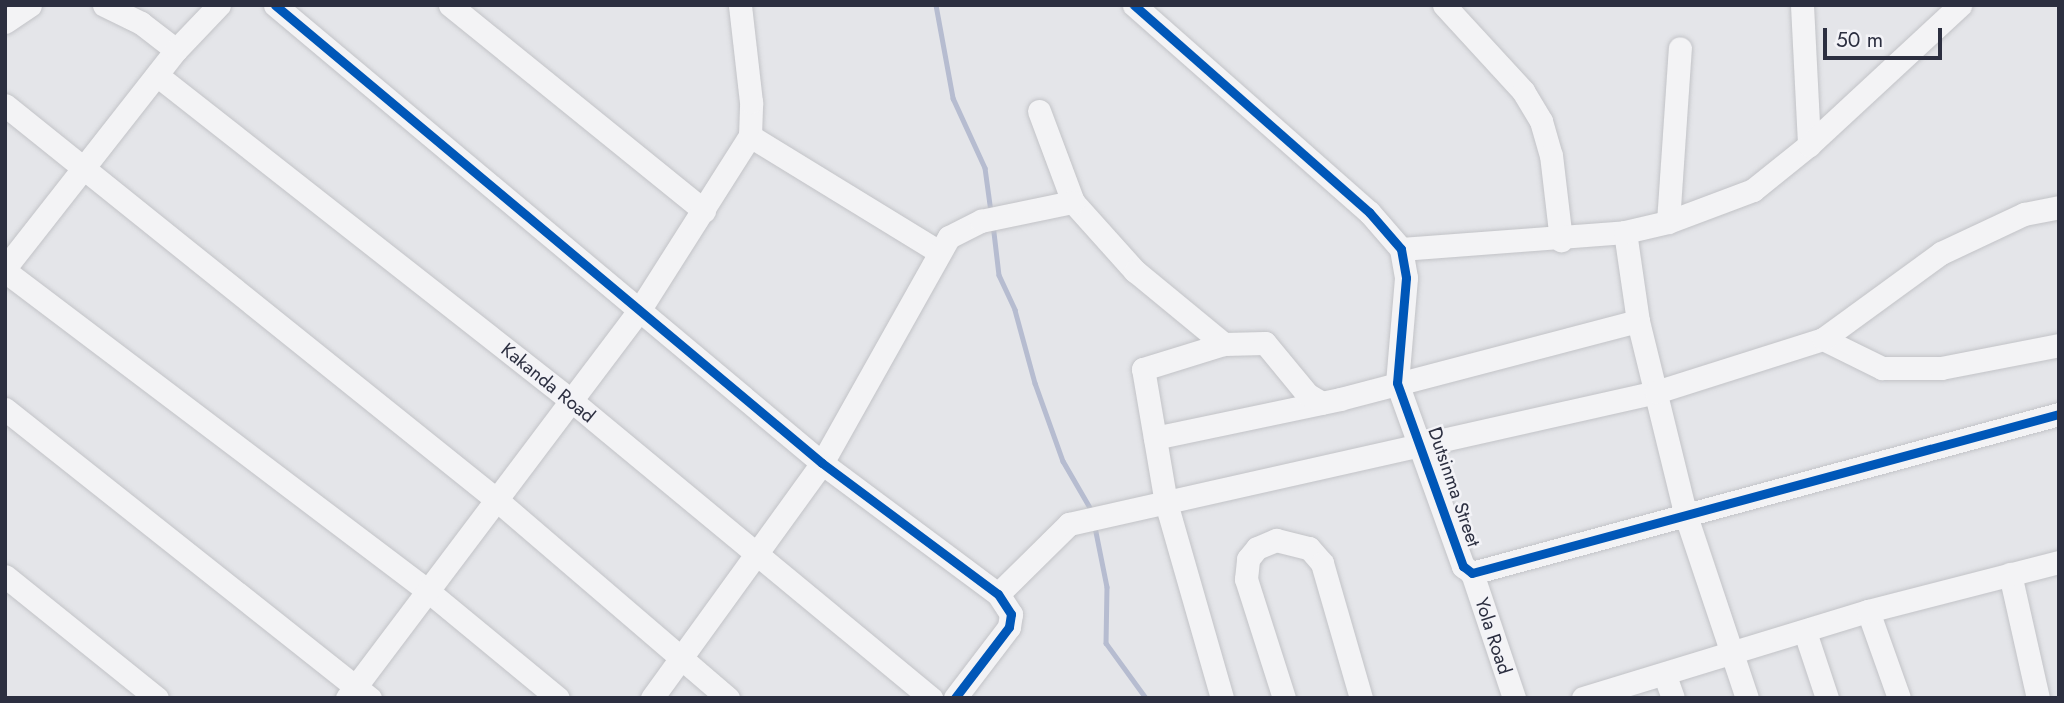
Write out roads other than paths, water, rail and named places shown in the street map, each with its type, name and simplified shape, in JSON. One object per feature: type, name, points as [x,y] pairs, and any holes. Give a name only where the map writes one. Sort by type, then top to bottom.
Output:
[{"type":"street","points":[[5,22],[30,5]]},
{"type":"street","points":[[104,5],[141,23],[176,50]]},
{"type":"street","points":[[219,5],[176,50],[5,270],[428,591],[558,698]]},
{"type":"street","points":[[275,5],[822,463],[998,594],[1011,614],[1009,627],[955,698]]},
{"type":"street","points":[[450,5],[704,211]]},
{"type":"street","points":[[5,409],[358,694],[428,591],[573,402],[640,309],[750,136],[751,102],[740,5]]},
{"type":"street","points":[[1134,5],[1369,212],[1401,249],[1561,240],[1625,232],[1668,222],[1753,190],[1809,145],[1960,5]]},
{"type":"street","points":[[1444,5],[1523,91],[1541,121],[1551,155],[1561,240]]},
{"type":"street","points":[[1802,5],[1809,145]]},
{"type":"street","points":[[1668,222],[1680,48]]},
{"type":"street","name":"Kakanda Road","points":[[158,76],[573,402],[931,698]]},
{"type":"street","points":[[5,105],[498,500],[680,661],[728,698]]},
{"type":"street","points":[[1039,111],[1073,202],[1135,271],[1224,344]]},
{"type":"street","points":[[750,136],[939,252]]},
{"type":"street","points":[[652,698],[822,463],[939,252],[963,227],[1006,215],[1073,202]]},
{"type":"street","points":[[998,594],[1069,524],[1294,477],[1421,442],[1656,392],[1823,339],[1941,253],[2024,214],[2059,207]]},
{"type":"street","points":[[1625,232],[1638,321],[1685,513],[1747,698]]},
{"type":"street","name":"Dutsinma Street","points":[[1401,249],[1406,278],[1397,383],[1421,442],[1463,566],[1472,573],[1685,513],[2059,414]]},
{"type":"street","points":[[1155,438],[1322,403],[1638,321]]},
{"type":"street","points":[[1823,339],[1882,368],[1941,369],[2059,345]]},
{"type":"street","points":[[1222,698],[1166,503],[1143,369],[1224,344],[1265,343],[1307,394],[1322,403]]},
{"type":"street","points":[[1284,698],[1246,579],[1248,559],[1256,548],[1276,540],[1309,548],[1322,564],[1361,698]]},
{"type":"street","points":[[1583,698],[1665,676],[1868,611],[2059,562]]},
{"type":"street","name":"Yola Road","points":[[1472,573],[1509,697]]},
{"type":"street","points":[[2011,574],[2038,698]]},
{"type":"street","points":[[5,576],[157,698]]},
{"type":"street","points":[[1868,611],[1899,698]]},
{"type":"street","points":[[1805,632],[1827,698]]},
{"type":"street","points":[[1665,676],[1673,698]]},
{"type":"waterway","points":[[936,5],[953,98],[985,168],[991,212]]},
{"type":"waterway","points":[[993,224],[999,275],[1015,310],[1035,383],[1063,461],[1092,511]]},
{"type":"waterway","points":[[1095,527],[1107,587],[1106,643],[1146,698]]}]
